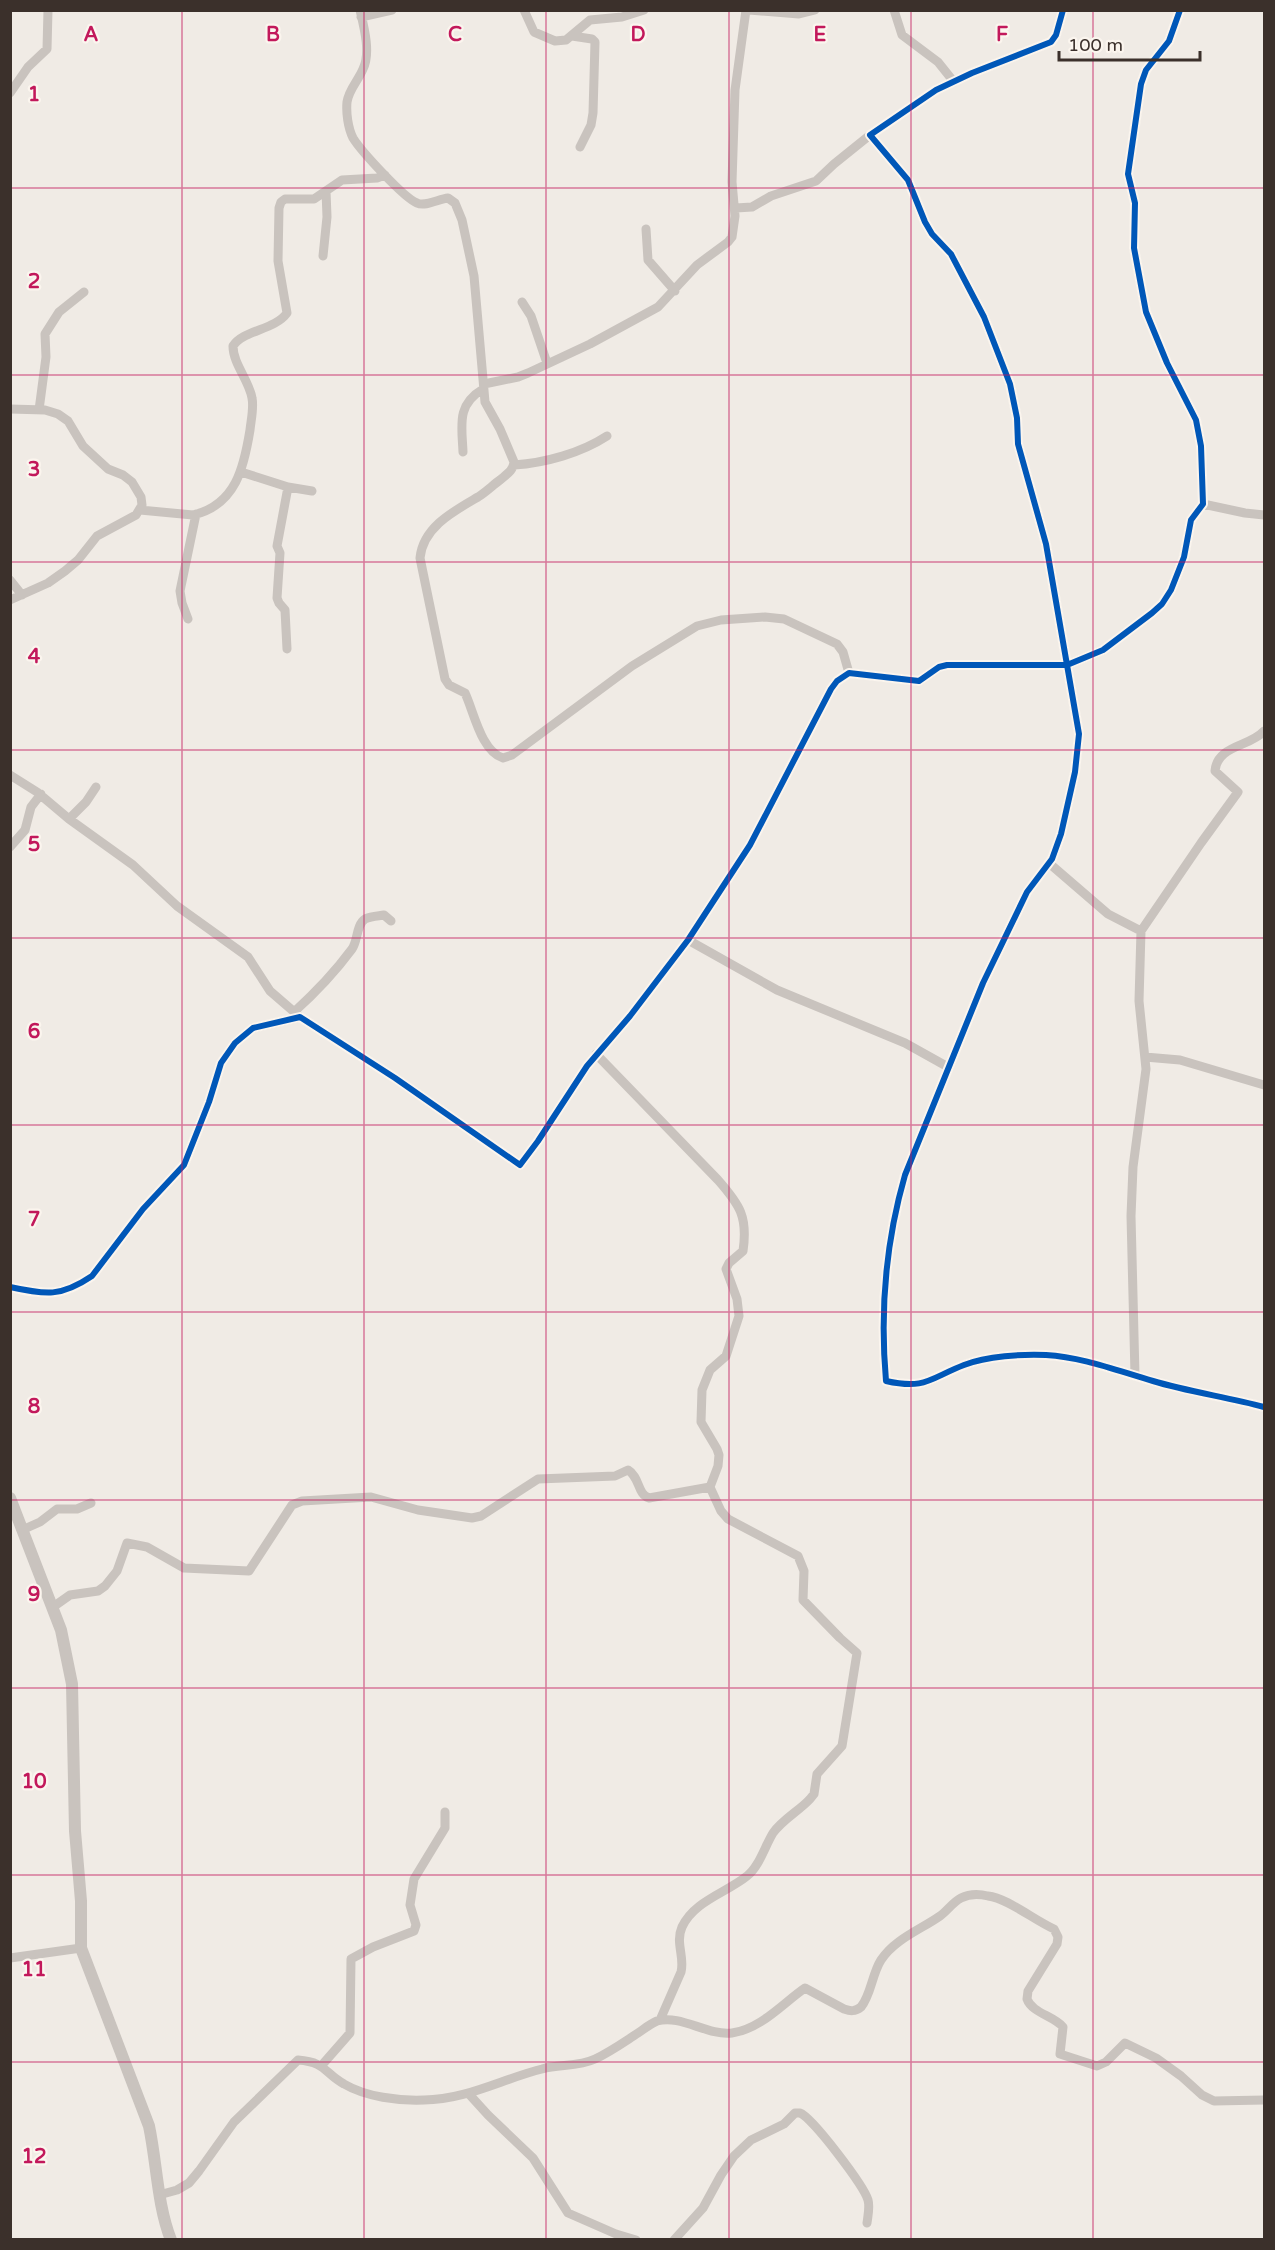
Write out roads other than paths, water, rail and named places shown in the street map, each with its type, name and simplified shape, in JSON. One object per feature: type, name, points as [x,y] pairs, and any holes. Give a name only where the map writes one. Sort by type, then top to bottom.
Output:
[{"type":"street","points":[[10,93],[28,67],[47,49],[48,10]]},
{"type":"street","points":[[392,10],[361,14],[366,62],[349,94],[348,124],[353,138],[385,175],[419,204],[442,198],[448,198],[455,203],[462,220],[474,276],[485,402],[511,453],[514,465],[512,470],[480,496],[454,510],[433,530],[424,542],[420,558],[445,679],[449,685],[465,693],[484,738],[497,756],[503,758],[512,755],[632,666],[697,626],[738,618],[765,616],[784,619],[837,644],[843,652],[849,674]]},
{"type":"street","points":[[524,10],[534,32],[555,41],[566,40],[573,36],[590,20],[622,17],[644,10]]},
{"type":"street","points":[[463,453],[463,412],[475,394],[484,387],[518,377],[590,344],[651,312],[675,291],[697,265],[728,242],[733,229],[736,208],[732,182],[735,90],[747,10],[799,14],[814,10]]},
{"type":"street","points":[[894,10],[902,35],[938,62],[954,82]]},
{"type":"street","points":[[736,208],[752,207],[771,196],[816,181],[870,135],[936,90],[1051,42],[1056,35],[1063,10]]},
{"type":"street","points":[[10,776],[41,794],[69,819],[133,865],[177,906],[248,957],[264,985],[297,1014],[520,1165],[597,1054],[630,1016],[688,940],[750,845],[837,681],[849,674],[919,681],[939,667],[947,665],[1067,665],[1102,650],[1152,614],[1171,590],[1184,557],[1191,520],[1203,504],[1201,446],[1196,420],[1163,354],[1146,312],[1134,248],[1135,203],[1128,174],[1140,93],[1146,70],[1169,41],[1180,10]]},
{"type":"street","points":[[573,36],[592,39],[595,42],[593,113],[591,125],[580,147]]},
{"type":"street","points":[[870,135],[908,180],[925,222],[932,234],[951,254],[991,334],[1014,402],[1017,439],[1046,544],[1077,722],[1077,755],[1061,834],[1050,864],[1027,892],[983,983],[905,1175],[899,1196],[888,1262],[883,1349],[886,1381],[898,1384],[923,1384],[979,1361],[1045,1355],[1073,1359],[1153,1382],[1264,1407]]},
{"type":"street","points":[[10,600],[48,583],[78,560],[97,536],[140,510],[196,514],[216,506],[237,483],[241,472],[253,401],[233,346],[240,339],[282,320],[287,313],[278,261],[281,202],[285,199],[315,199],[342,180],[377,178],[385,175]]},
{"type":"street","points":[[323,256],[327,217],[326,191]]},
{"type":"street","points":[[646,229],[648,260],[675,291]]},
{"type":"street","points":[[39,410],[46,357],[45,334],[59,312],[84,292]]},
{"type":"street","points":[[522,302],[531,316],[547,363]]},
{"type":"street","points":[[10,409],[39,410],[58,414],[68,421],[83,446],[108,469],[128,478],[141,497],[140,510]]},
{"type":"street","points":[[514,465],[573,452],[607,436]]},
{"type":"street","points":[[241,472],[312,491]]},
{"type":"street","points":[[287,649],[285,610],[277,598],[280,553],[277,546],[288,486]]},
{"type":"street","points":[[1203,504],[1264,515]]},
{"type":"street","points":[[188,619],[180,591],[196,514]]},
{"type":"street","points":[[10,580],[22,595]]},
{"type":"street","points":[[1135,1375],[1131,1216],[1133,1167],[1146,1057],[1139,1001],[1142,931],[1238,792],[1215,771],[1218,762],[1231,748],[1259,738],[1264,731]]},
{"type":"street","points":[[69,819],[86,802],[96,787]]},
{"type":"street","points":[[10,847],[26,830],[31,807],[41,794]]},
{"type":"street","points":[[1050,864],[1108,914],[1142,931]]},
{"type":"street","points":[[10,1287],[45,1294],[58,1293],[92,1276],[143,1209],[184,1165],[206,1112],[221,1063],[235,1044],[253,1028],[297,1014],[350,952],[365,919],[384,915],[391,921]]},
{"type":"street","points":[[688,940],[777,990],[904,1043],[948,1068]]},
{"type":"street","points":[[597,1054],[695,1155],[733,1197],[742,1213],[745,1225],[743,1251],[729,1263],[726,1269],[737,1299],[738,1320],[726,1356],[710,1370],[700,1399],[701,1422],[719,1455],[718,1466],[710,1487],[721,1511],[728,1519],[798,1556],[804,1571],[803,1600],[840,1638],[855,1649],[857,1658],[843,1746],[817,1774],[814,1794],[774,1831],[750,1874],[729,1890],[705,1902],[686,1920],[679,1938],[683,1964],[681,1972],[660,2020]]},
{"type":"street","points":[[1146,1057],[1180,1060],[1264,1085]]},
{"type":"street","points":[[52,1607],[70,1595],[98,1591],[105,1586],[117,1571],[127,1543],[147,1547],[184,1568],[249,1571],[292,1505],[302,1501],[371,1497],[418,1510],[472,1518],[481,1515],[541,1478],[615,1476],[628,1470],[633,1473],[642,1494],[649,1498],[710,1487]]},
{"type":"street","points":[[10,1498],[61,1630],[72,1684],[75,1831],[81,1901],[81,1948],[149,2126],[159,2195],[165,2225],[171,2240]]},
{"type":"street","points":[[22,1530],[40,1522],[57,1509],[77,1509],[91,1503]]},
{"type":"street","points":[[322,2065],[350,2033],[351,1959],[373,1947],[414,1931],[416,1925],[410,1905],[414,1879],[445,1828],[446,1812]]},
{"type":"street","points":[[159,2195],[177,2190],[189,2183],[234,2121],[298,2060],[322,2065],[344,2084],[371,2094],[424,2100],[468,2093],[516,2075],[546,2067],[579,2064],[594,2059],[660,2020],[716,2032],[734,2033],[772,2013],[807,1988],[844,2009],[857,2010],[865,2000],[880,1962],[896,1944],[939,1917],[960,1899],[970,1896],[987,1895],[1005,1901],[1054,1929],[1058,1936],[1056,1948],[1028,1991],[1027,2000],[1032,2007],[1056,2020],[1063,2027],[1060,2054],[1097,2066],[1106,2062],[1125,2043],[1156,2058],[1202,2095],[1214,2101],[1264,2100]]},
{"type":"street","points":[[10,1958],[81,1948]]},
{"type":"street","points":[[468,2093],[533,2158],[568,2213],[616,2235],[636,2240]]},
{"type":"street","points":[[674,2240],[703,2208],[734,2156],[751,2140],[784,2124],[795,2113],[800,2113],[812,2122],[854,2176],[869,2203],[867,2223]]}]
